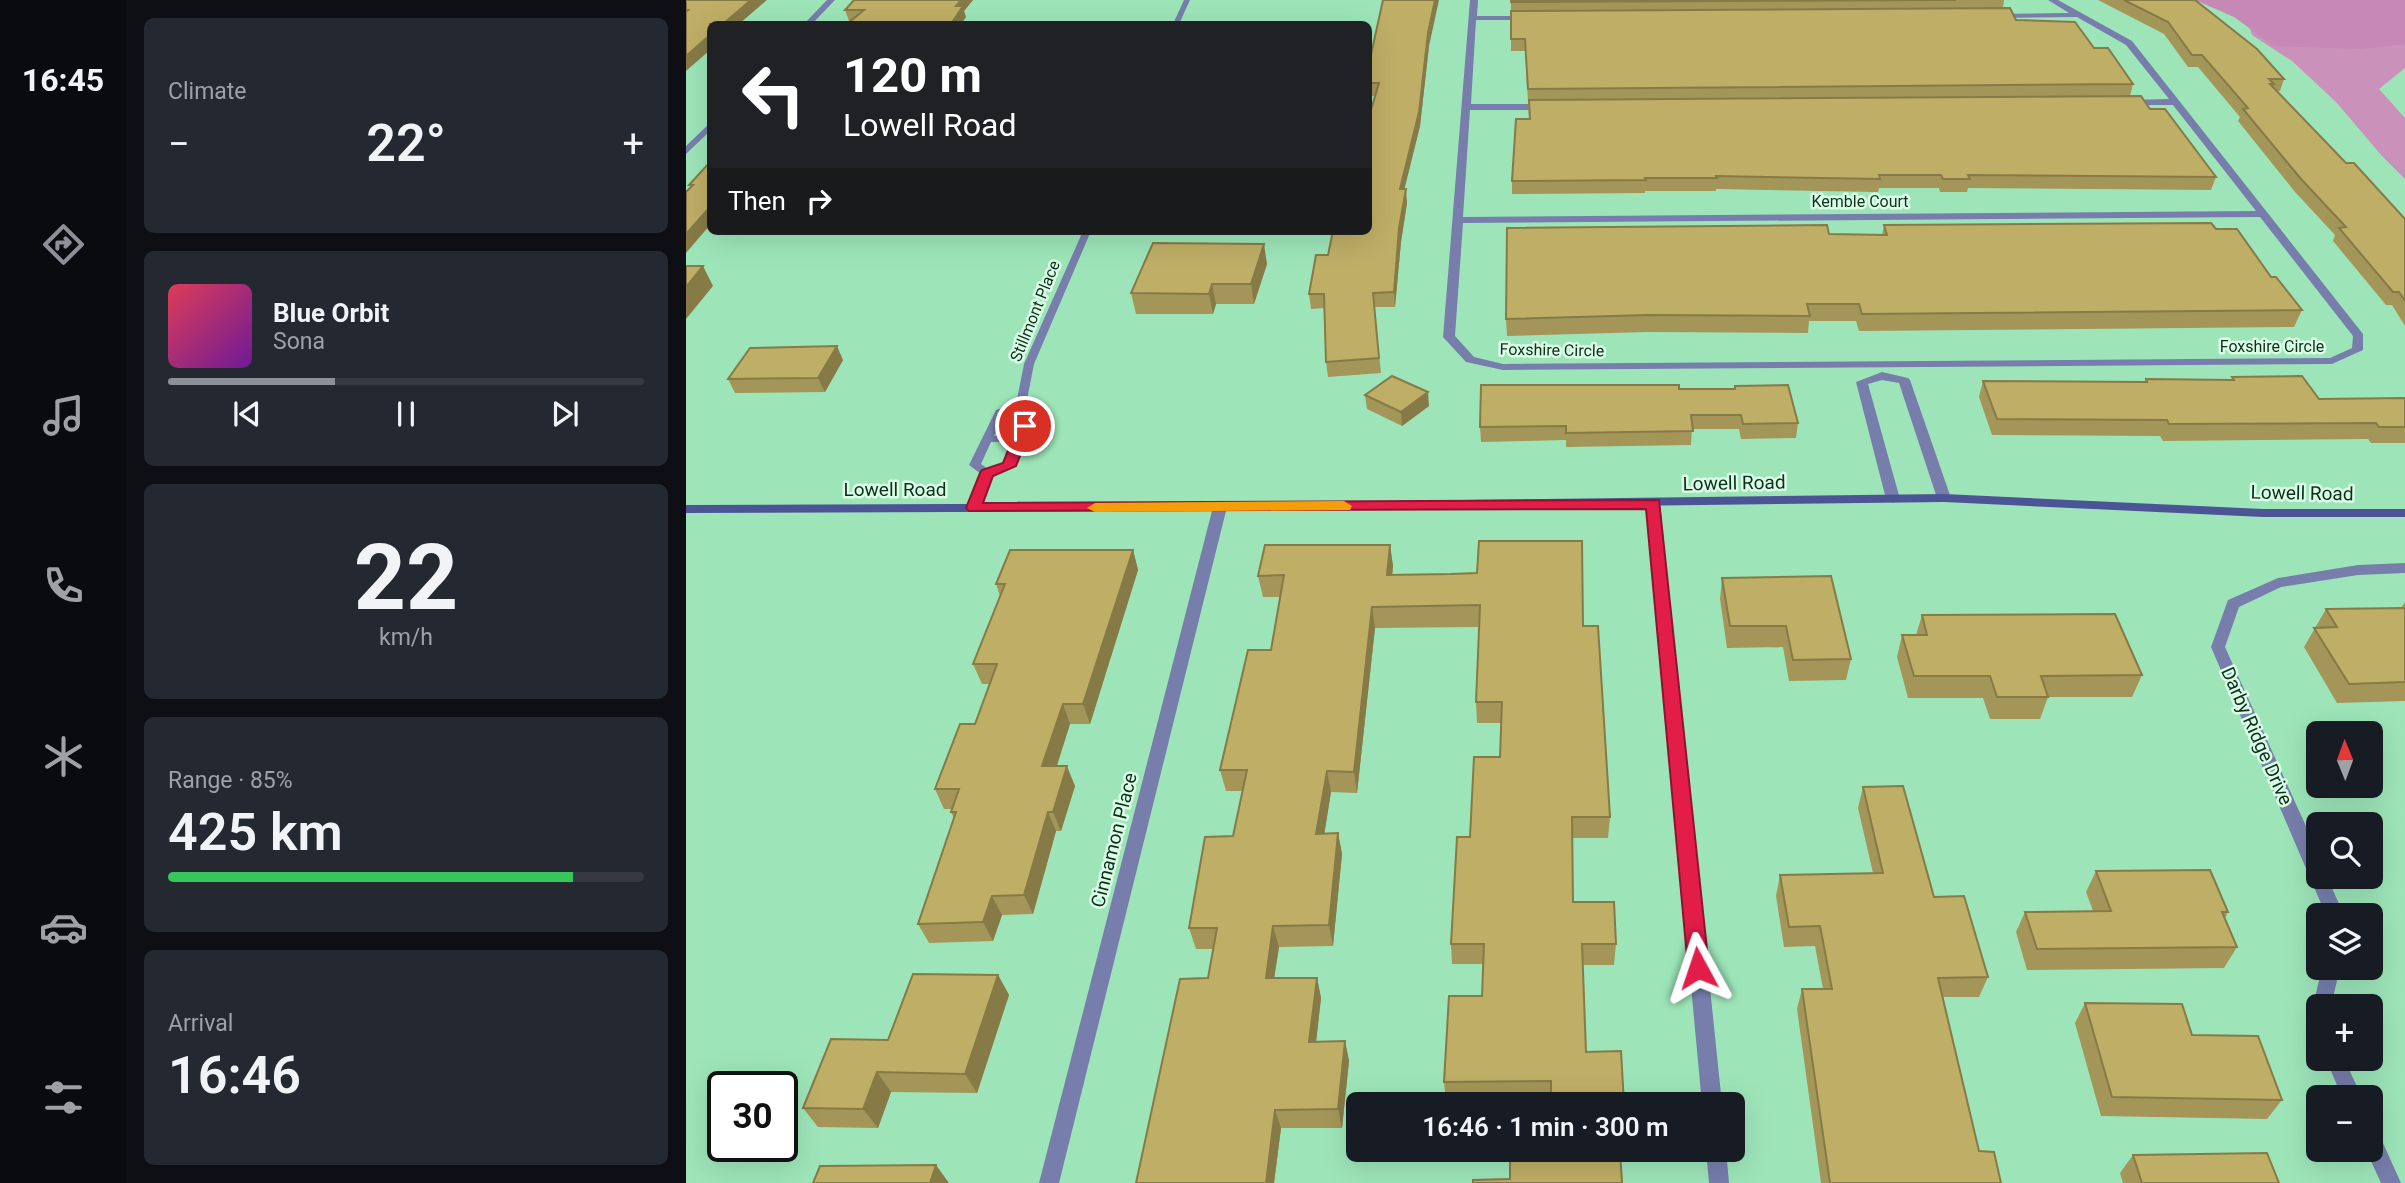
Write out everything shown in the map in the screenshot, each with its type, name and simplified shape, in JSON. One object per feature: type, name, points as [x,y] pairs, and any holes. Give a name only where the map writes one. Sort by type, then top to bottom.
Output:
[{"type":"street","points":[[811,21],[831,0]]},
{"type":"street","name":"Foxshire Circle","points":[[1474,0],[1449,337],[1470,360],[1503,367],[1880,370],[2332,361],[2357,350],[2359,337],[2129,43],[2052,0]]},
{"type":"street","points":[[1983,16],[2080,15]]},
{"type":"street","points":[[1472,18],[1541,18]]},
{"type":"street","points":[[2120,103],[2175,102]]},
{"type":"street","points":[[1466,107],[1563,107]]},
{"type":"street","points":[[686,151],[707,129]]},
{"type":"street","name":"Kemble Court","points":[[1457,220],[2263,214]]},
{"type":"street","points":[[1894,499],[1862,382],[1880,370],[1904,380],[1944,498]]},
{"type":"street","name":"Lowell Road","points":[[686,509],[1653,504],[1944,498],[2263,513],[2405,513]]},
{"type":"street","points":[[1653,504],[1711,1092]]},
{"type":"street","name":"Cinnamon Place","points":[[1049,1183],[1220,507]]},
{"type":"street","name":"Darby Ridge Drive","points":[[2306,847],[2218,647],[2233,604],[2278,583],[2358,570],[2405,568]]},
{"type":"street","points":[[1717,1162],[1719,1183]]},
{"type":"street","points":[[2381,1162],[2391,1183]]},
{"type":"lane","points":[[1177,21],[1187,0]]},
{"type":"lane","name":"Stillmont Place","points":[[987,473],[1009,466],[1030,414],[1021,406],[1029,364],[1085,235]]},
{"type":"lane","points":[[974,508],[987,473],[975,465],[1000,412],[1021,406]]},
{"type":"lane","points":[[987,439],[1020,439]]},
{"type":"shaded area","points":[[2195,0],[2405,0],[2405,44],[2360,49],[2274,46],[2234,17]]},
{"type":"shaded area","points":[[2287,0],[2326,0],[2405,15],[2405,68],[2379,89],[2405,118],[2405,179],[2337,103],[2292,61],[2252,35],[2244,11]]},
{"type":"building","points":[[686,0],[751,0],[726,21],[707,21],[707,38],[686,56]]},
{"type":"building","points":[[854,0],[961,0],[956,6],[963,6],[953,21],[851,21],[864,10],[845,10]]},
{"type":"building","points":[[1383,0],[1435,0],[1428,33],[1419,112],[1400,189],[1406,189],[1399,228],[1394,292],[1373,293],[1379,358],[1326,362],[1324,294],[1309,294],[1316,255],[1328,255],[1332,235],[1372,235],[1372,107],[1379,83],[1372,83],[1372,50]]},
{"type":"building","points":[[1511,0],[1956,0],[1511,2]]},
{"type":"building","points":[[2124,0],[2195,0],[2257,49],[2284,79],[2269,79],[2274,84],[2270,84],[2346,163],[2354,163],[2405,219],[2405,301],[2399,292],[2393,292],[2339,228],[2346,227],[2301,179],[2243,109],[2248,108],[2202,55],[2192,55],[2168,22]]},
{"type":"building","points":[[2010,8],[2016,20],[2075,22],[2094,48],[2108,48],[2133,84],[1528,89],[1525,39],[1511,39],[1511,11]]},
{"type":"building","points":[[2141,96],[2150,109],[2165,109],[2216,177],[1968,175],[1970,179],[1943,179],[1941,175],[1879,175],[1880,179],[1716,176],[1717,178],[1645,178],[1646,180],[1512,181],[1516,119],[1530,119],[1529,100]]},
{"type":"building","points":[[707,165],[707,210],[686,234],[686,192],[693,185],[689,185]]},
{"type":"building","points":[[2211,223],[2216,229],[2237,229],[2271,277],[2276,277],[2302,310],[1862,314],[1859,304],[1807,304],[1810,316],[1648,315],[1506,319],[1507,228],[1827,225],[1829,234],[1887,235],[1884,225]]},
{"type":"building","points":[[1153,243],[1264,244],[1251,284],[1212,284],[1209,294],[1131,293]]},
{"type":"building","points":[[686,266],[703,266],[686,287]]},
{"type":"building","points":[[837,346],[818,378],[728,379],[750,348]]},
{"type":"building","points":[[1392,376],[1428,392],[1401,412],[1365,395]]},
{"type":"building","points":[[2302,376],[2319,399],[2405,398],[2405,427],[2379,427],[2376,423],[2169,424],[2167,420],[1997,419],[1983,381],[2147,382],[2146,379],[2234,380],[2232,377]]},
{"type":"building","points":[[1481,385],[1679,385],[1679,389],[1735,389],[1735,386],[1788,385],[1798,423],[1743,424],[1741,415],[1691,415],[1693,431],[1566,433],[1566,426],[1480,427]]},
{"type":"building","points":[[1479,541],[1582,541],[1583,626],[1598,626],[1610,817],[1572,817],[1573,902],[1614,902],[1616,944],[1582,944],[1586,1052],[1621,1051],[1623,1092],[1551,1092],[1551,1081],[1444,1082],[1449,996],[1482,996],[1484,944],[1451,944],[1457,837],[1470,837],[1474,757],[1500,757],[1502,702],[1476,702],[1480,605],[1372,607],[1354,772],[1327,771],[1316,834],[1338,833],[1329,925],[1273,926],[1266,978],[1317,978],[1309,1042],[1345,1041],[1338,1109],[1275,1110],[1266,1183],[1136,1183],[1180,979],[1208,978],[1217,928],[1189,928],[1205,837],[1233,836],[1247,770],[1220,770],[1248,650],[1271,650],[1284,575],[1258,576],[1265,545],[1390,545],[1387,575],[1477,573]]},
{"type":"building","points":[[1010,550],[1133,550],[1083,704],[1063,704],[1042,766],[1067,766],[1053,812],[1048,812],[1024,895],[992,896],[983,922],[918,924],[956,812],[951,812],[959,789],[935,789],[960,724],[975,724],[997,664],[973,664],[1005,584],[996,584]]},
{"type":"building","points":[[1831,576],[1851,659],[1793,660],[1786,626],[1730,626],[1722,578]]},
{"type":"building","points":[[2405,608],[2405,682],[2349,684],[2314,628],[2337,627],[2326,609]]},
{"type":"building","points":[[2115,614],[2142,675],[2041,676],[2048,697],[1997,697],[1990,676],[1914,676],[1902,635],[1927,635],[1922,615]]},
{"type":"building","points":[[1903,786],[1934,897],[1964,896],[1988,977],[1938,978],[1979,1151],[1994,1152],[2001,1183],[1830,1183],[1802,989],[1832,989],[1820,926],[1789,927],[1780,875],[1883,873],[1863,787]]},
{"type":"building","points":[[2210,870],[2228,912],[2222,912],[2237,947],[2037,949],[2025,912],[2111,911],[2096,871]]},
{"type":"building","points":[[913,974],[998,975],[965,1074],[877,1072],[863,1109],[803,1108],[831,1039],[888,1040]]},
{"type":"building","points":[[2085,1003],[2182,1004],[2192,1035],[2258,1036],[2282,1100],[2112,1097]]},
{"type":"building","points":[[2267,1153],[2279,1183],[2142,1183],[2133,1155]]},
{"type":"building","points":[[1510,1162],[1621,1162],[1622,1183],[1473,1183],[1473,1180],[1510,1179]]},
{"type":"building","points":[[936,1165],[930,1183],[813,1183],[820,1166]]},
{"type":"slow traffic","points":[[1095,508],[1344,506]]},
{"type":"route","points":[[1025,426],[1009,466],[987,473],[974,508],[1653,504],[1698,968]]}]
